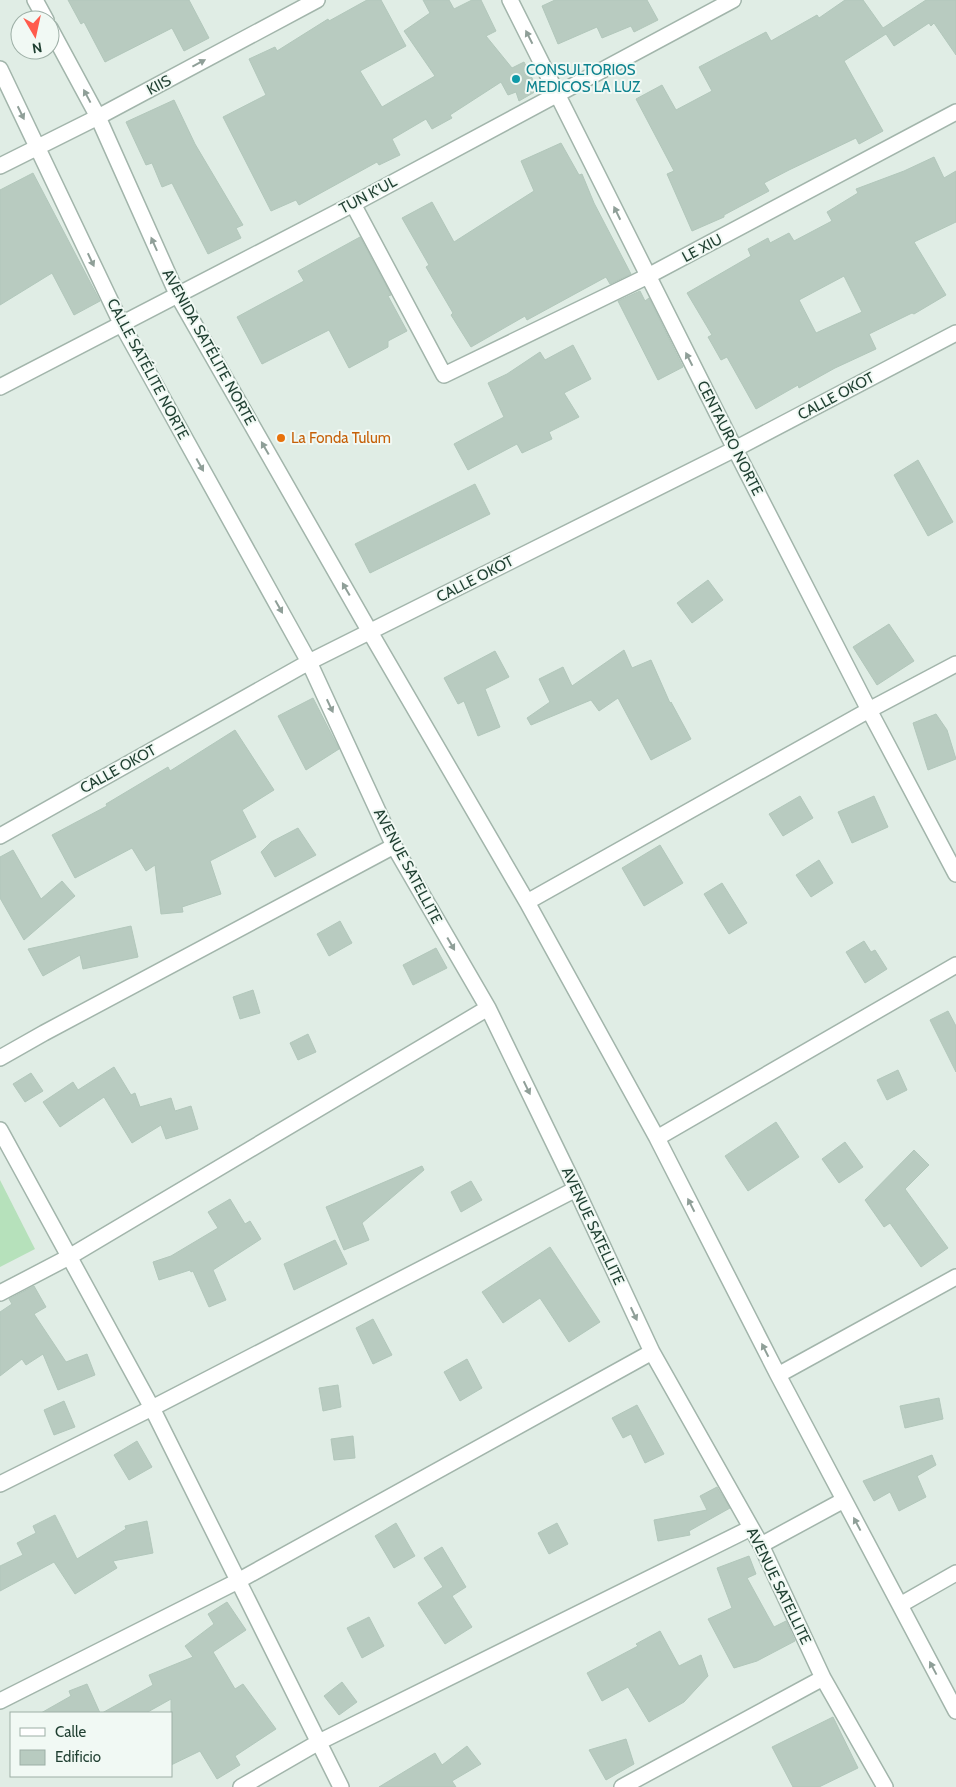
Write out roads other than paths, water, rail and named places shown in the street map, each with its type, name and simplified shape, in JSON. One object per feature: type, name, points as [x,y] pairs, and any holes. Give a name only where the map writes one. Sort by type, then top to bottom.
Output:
[{"type":"street","name":"KIIS","points":[[0,166],[98,117],[317,0]]},
{"type":"street","name":"CENTAURO NORTE","points":[[510,0],[559,94],[735,449],[869,710],[956,874]]},
{"type":"street","name":"TUN K'UL","points":[[0,386],[352,204],[734,0]]},
{"type":"street","name":"AVENIDA SATÉLITE NORTE","points":[[60,47],[98,117],[177,294],[527,902],[658,1138],[778,1374],[956,1711]]},
{"type":"street","name":"CALLE SATÉLITE NORTE","points":[[0,69],[121,323],[310,662]]},
{"type":"street","name":"LE XIU","points":[[352,204],[444,375],[648,276],[956,112]]},
{"type":"street","name":"CALLE OKOT","points":[[0,836],[310,662],[735,449],[956,333]]},
{"type":"street","name":"AVENUE SATELLITE","points":[[310,662],[394,846],[488,1008],[576,1189],[652,1352],[761,1546],[823,1678],[885,1787]]},
{"type":"street","points":[[527,902],[869,710],[956,664]]},
{"type":"street","points":[[0,1058],[394,846]]},
{"type":"street","points":[[658,1138],[956,965]]},
{"type":"street","points":[[0,1293],[69,1257],[488,1008]]},
{"type":"street","points":[[0,1130],[152,1408],[340,1787]]},
{"type":"street","points":[[0,1484],[152,1408],[576,1189]]},
{"type":"street","points":[[778,1374],[956,1277]]},
{"type":"street","points":[[0,1701],[238,1581],[652,1352]]},
{"type":"street","points":[[761,1546],[844,1500]]},
{"type":"street","points":[[242,1787],[319,1742],[751,1528]]},
{"type":"street","points":[[900,1605],[956,1572]]},
{"type":"street","points":[[622,1787],[823,1678]]},
{"type":"place","name":"CONSULTORIOS MEDICOS LA LUZ","points":[[516,79]]},
{"type":"place","name":"La Fonda Tulum","points":[[281,438]]}]
